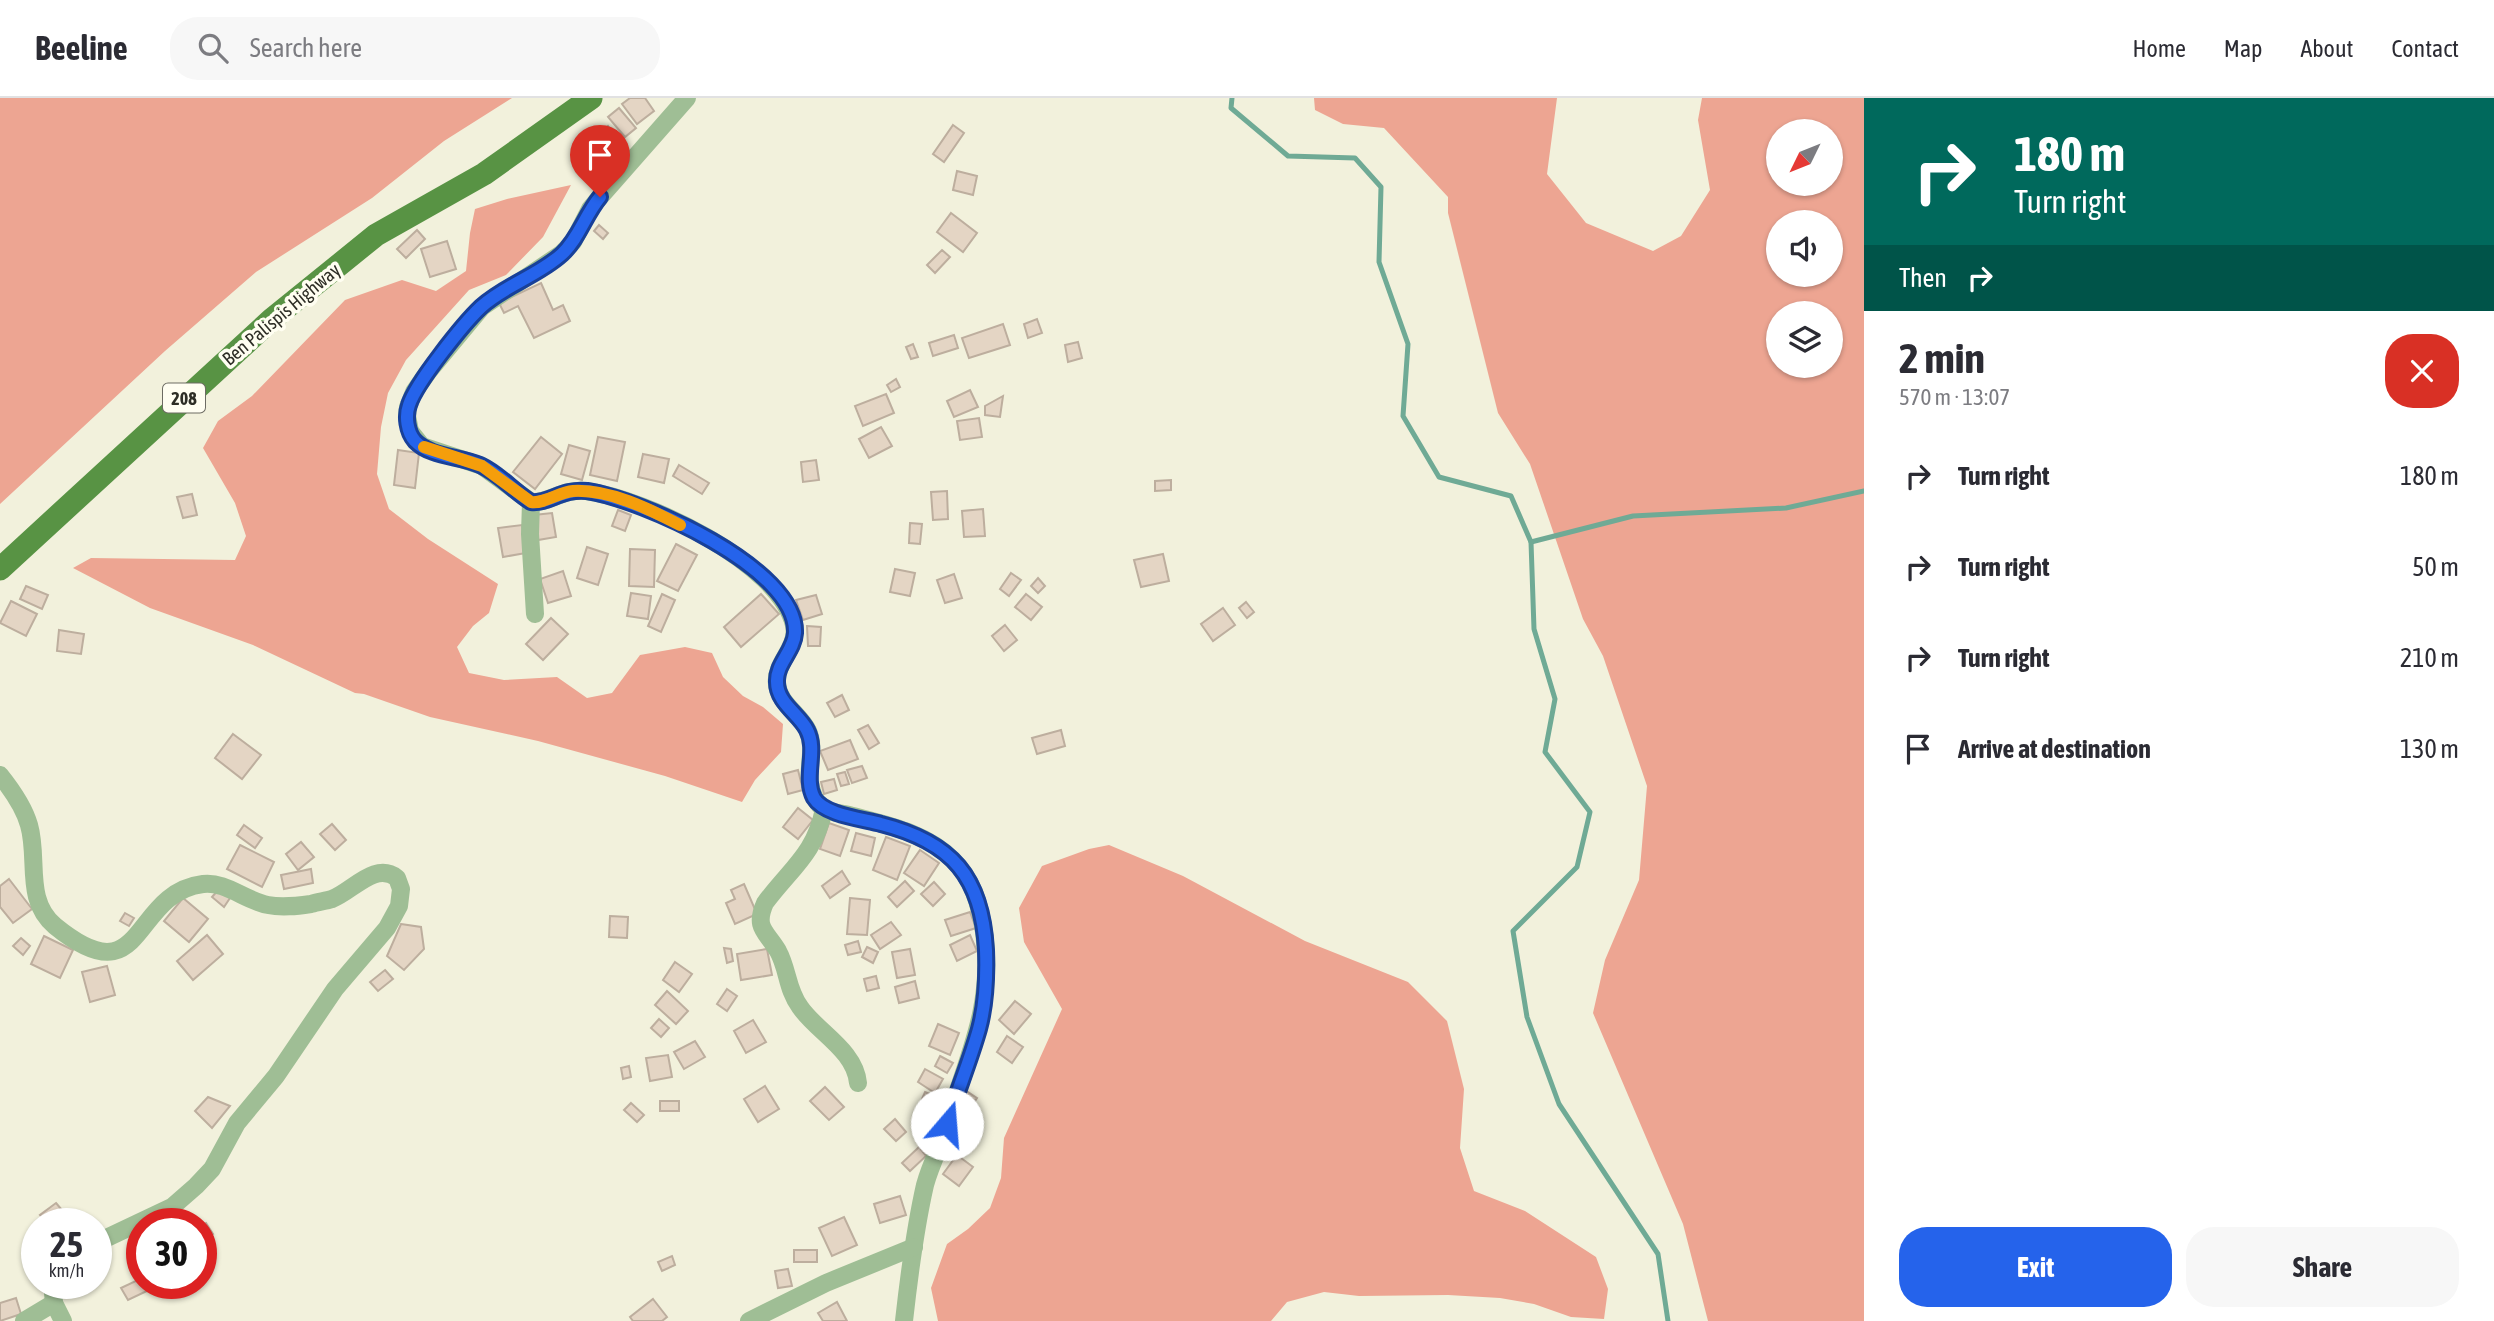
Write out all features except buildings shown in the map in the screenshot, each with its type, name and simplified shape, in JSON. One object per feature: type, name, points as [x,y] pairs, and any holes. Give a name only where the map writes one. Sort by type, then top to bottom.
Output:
[{"type":"main road","name":"Ben Palispis Highway","points":[[0,569],[271,320],[376,235],[484,174],[591,98]]},
{"type":"street","points":[[687,98],[590,209],[573,242],[561,254],[482,307],[414,392],[407,416],[410,431],[422,446],[482,466],[531,502],[538,503],[570,491],[606,495],[656,513],[745,562],[779,592],[790,614],[795,632],[793,642],[777,674],[776,685],[780,696],[808,732],[810,785],[814,798],[824,809],[899,828],[933,843],[953,860],[973,888],[981,912],[987,978],[979,1027],[925,1186],[904,1321]]},
{"type":"street","points":[[531,502],[530,534],[535,614]]},
{"type":"street","points":[[0,775],[12,791],[29,824],[39,906],[54,925],[80,943],[101,952],[123,949],[166,899],[204,884],[214,884],[268,905],[290,906],[331,899],[371,875],[383,872],[397,878],[401,889],[399,906],[387,928],[335,989],[276,1076],[237,1124],[212,1169],[172,1207],[112,1235]]},
{"type":"street","points":[[824,809],[821,825],[811,848],[765,903],[761,911],[761,926],[780,956],[794,998],[808,1018],[853,1062],[858,1083]]},
{"type":"street","points":[[749,1321],[826,1283],[915,1247]]},
{"type":"street","points":[[54,1299],[63,1321]]},
{"type":"street","points":[[24,1321],[54,1303]]},
{"type":"shaded area","points":[[0,98],[512,98],[444,141],[372,198],[256,272],[165,351],[0,504]]},
{"type":"shaded area","points":[[1314,98],[1557,98],[1547,174],[1586,223],[1653,251],[1681,236],[1710,190],[1698,120],[1702,98],[1864,98],[1864,1321],[1708,1321],[1683,1224],[1593,1013],[1605,960],[1639,880],[1647,786],[1603,656],[1583,619],[1530,464],[1498,413],[1448,213],[1448,197],[1384,128],[1343,124],[1315,110]]},
{"type":"shaded area","points":[[571,185],[543,237],[506,275],[469,290],[406,360],[388,393],[381,427],[377,474],[389,509],[428,539],[498,584],[489,613],[473,626],[457,647],[469,673],[504,680],[557,677],[587,698],[612,693],[640,655],[685,647],[712,653],[723,677],[743,696],[763,707],[783,724],[781,752],[755,780],[742,802],[665,776],[538,741],[430,717],[355,693],[253,645],[150,608],[73,568],[91,558],[235,560],[246,536],[235,503],[203,448],[218,421],[252,396],[345,300],[402,280],[436,291],[466,271],[475,209]]},
{"type":"shaded area","points":[[1109,845],[1183,876],[1305,941],[1408,982],[1447,1021],[1464,1089],[1460,1148],[1474,1191],[1525,1211],[1596,1257],[1608,1289],[1604,1319],[1571,1317],[1534,1304],[1500,1298],[1448,1295],[1359,1296],[1324,1292],[1287,1302],[1271,1321],[938,1321],[931,1288],[947,1244],[990,1208],[1001,1178],[1004,1138],[1062,1009],[1024,942],[1019,908],[1042,866],[1089,849]]},
{"type":"waterway","points":[[1232,98],[1231,108],[1288,156],[1355,158],[1381,187],[1379,262],[1408,344],[1403,416],[1439,477],[1511,496],[1531,542],[1534,629],[1555,699],[1545,752],[1590,812],[1577,867],[1513,931],[1527,1017],[1559,1104],[1658,1254],[1668,1321]]},
{"type":"waterway","points":[[1531,542],[1633,516],[1786,508],[1864,491]]},
{"type":"slow traffic","points":[[424,447],[482,466],[531,502],[538,503],[570,491],[583,491],[606,495],[656,513],[680,525]]},
{"type":"route","points":[[600,197],[590,209],[573,242],[561,254],[515,286],[497,295],[464,326],[414,392],[407,416],[410,431],[422,446],[482,466],[531,502],[538,503],[570,491],[583,491],[606,495],[656,513],[703,536],[745,562],[779,592],[795,632],[793,642],[777,674],[776,685],[780,696],[808,732],[810,785],[814,798],[824,809],[899,828],[933,843],[964,873],[973,888],[981,912],[987,978],[984,1004],[947,1124]]}]
